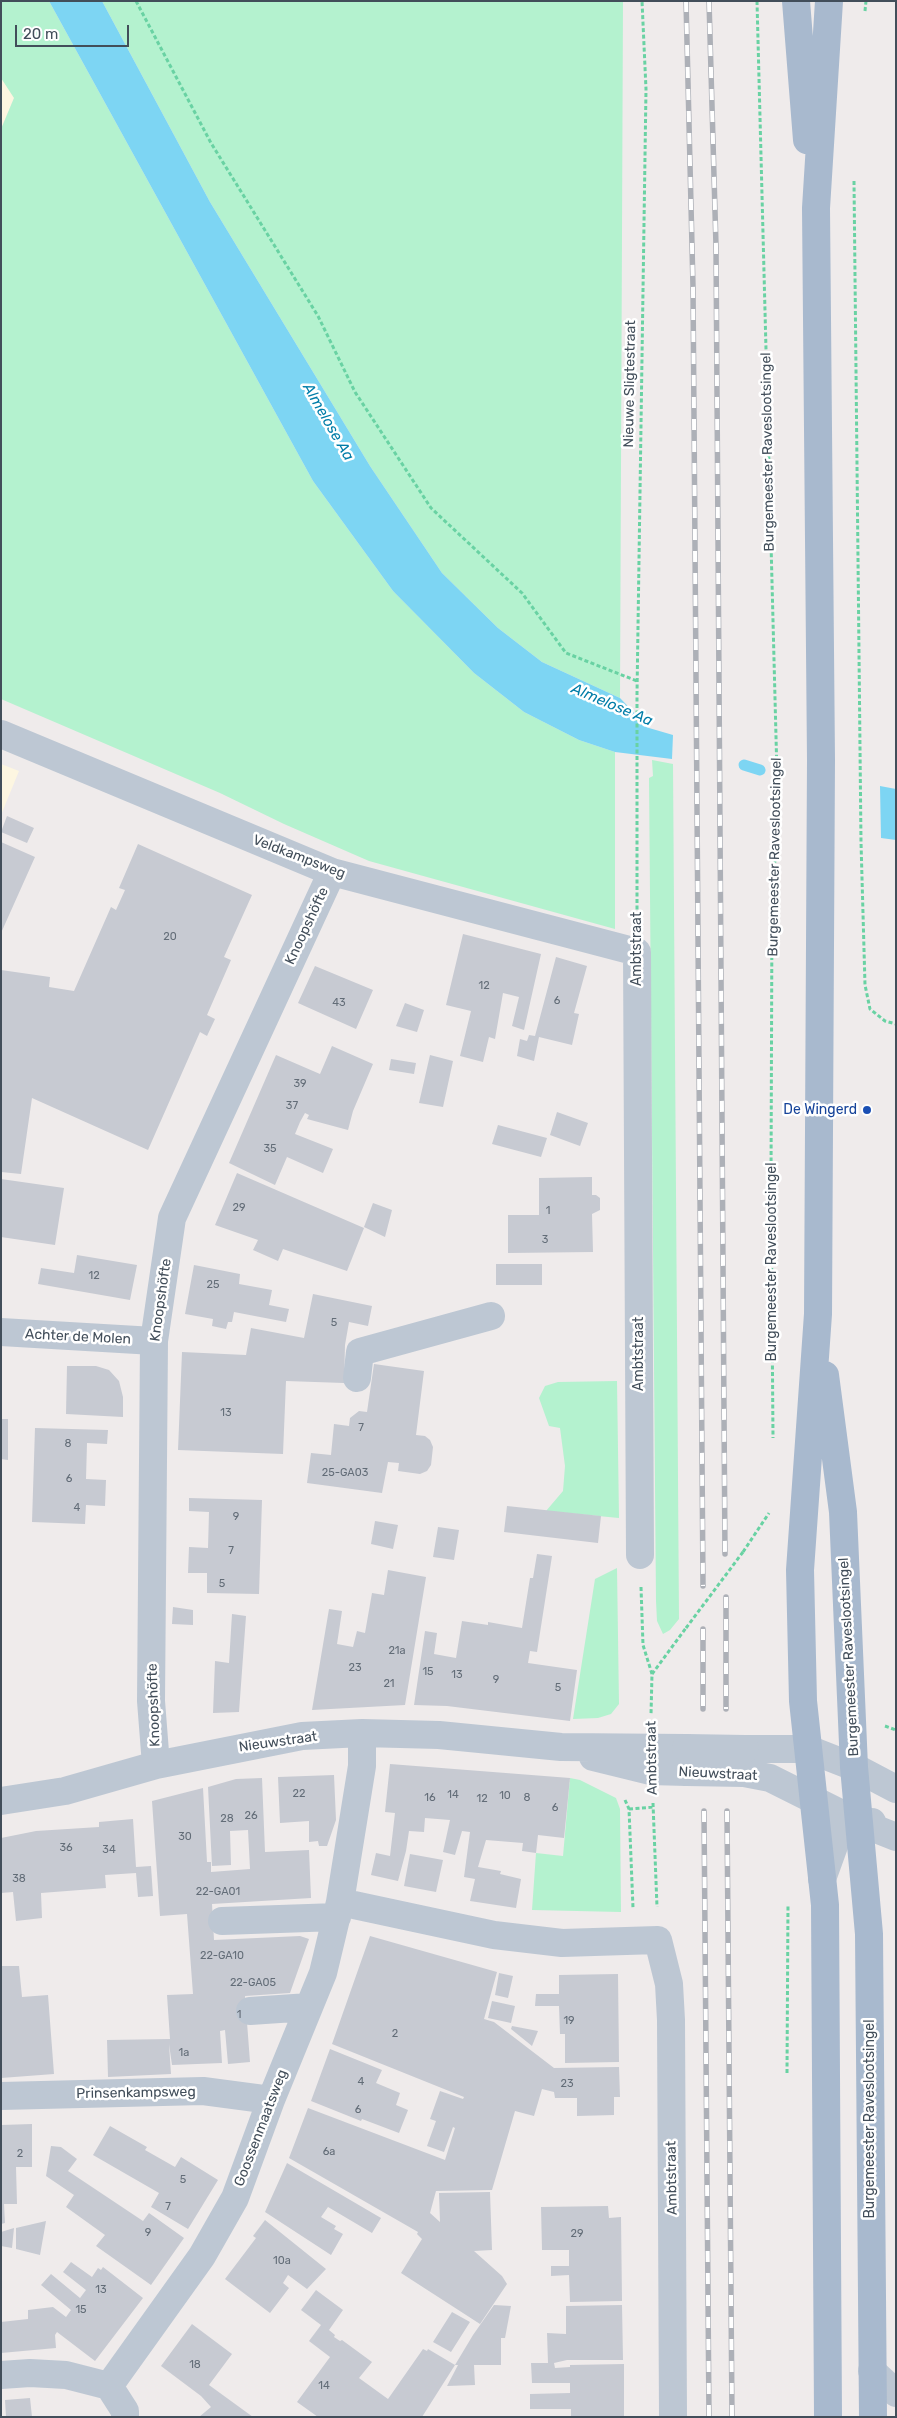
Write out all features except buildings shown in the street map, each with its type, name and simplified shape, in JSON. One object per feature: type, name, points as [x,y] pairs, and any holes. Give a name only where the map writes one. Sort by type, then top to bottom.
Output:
[{"type":"main road","name":"Burgemeester Raveslootsingel","points":[[796,1],[817,254]]},
{"type":"main road","name":"Burgemeester Raveslootsingel","points":[[828,2417],[825,1905],[803,1701],[800,1570],[818,1314],[821,750],[816,208],[829,1]]},
{"type":"main road","name":"Burgemeester Raveslootsingel","points":[[818,1314],[843,1512],[854,1767],[869,1934],[873,2417]]},
{"type":"street","name":"Veldkampsweg","points":[[1,734],[332,872],[637,952]]},
{"type":"street","name":"Knoopshöfte","points":[[156,1764],[152,1701],[154,1341],[172,1218],[332,872]]},
{"type":"street","name":"Ambtstraat","points":[[637,952],[640,1556]]},
{"type":"street","points":[[357,1378],[360,1352],[491,1316]]},
{"type":"street","name":"Achter de Molen","points":[[1,1332],[154,1341]]},
{"type":"street","name":"Nieuwstraat","points":[[1,1800],[65,1790],[156,1764],[302,1736],[362,1734],[439,1735],[561,1747],[651,1759],[686,1760],[745,1761],[808,1748]]},
{"type":"street","name":"Goossenmaatsweg","points":[[109,2386],[202,2256],[235,2198],[271,2100],[323,1973],[338,1910],[362,1766],[362,1734]]},
{"type":"street","points":[[808,1748],[854,1767],[896,1789]]},
{"type":"street","name":"Nieuwstraat","points":[[745,1761],[770,1778],[858,1822],[896,1837]]},
{"type":"street","points":[[858,1822],[896,1822]]},
{"type":"street","name":"Burgemeester Raveslootsingel","points":[[822,1879],[839,1832],[858,1822]]},
{"type":"street","points":[[222,1921],[338,1910],[494,1935],[562,1943],[646,1940]]},
{"type":"street","name":"Ambtstraat","points":[[646,1940],[668,1984],[671,2020],[673,2417]]},
{"type":"street","points":[[250,2011],[309,2007]]},
{"type":"street","name":"Prinsenkampsweg","points":[[1,2096],[203,2091],[271,2100]]},
{"type":"street","points":[[872,2370],[896,2393]]},
{"type":"street","points":[[1,2375],[30,2373],[66,2375],[109,2386],[125,2411],[125,2417]]},
{"type":"path","points":[[136,1],[211,143],[318,316],[355,392],[431,508],[522,593],[566,653],[637,680]]},
{"type":"path","name":"Nieuwe Sligtestraat","points":[[637,767],[646,89],[642,1]]},
{"type":"path","name":"Burgemeester Raveslootsingel","points":[[758,1],[778,814],[772,904],[771,1181],[773,1440]]},
{"type":"path","points":[[863,20],[866,1]]},
{"type":"path","points":[[854,177],[861,842],[865,985],[870,1010],[885,1021],[896,1024]]},
{"type":"path","name":"Ambtstraat","points":[[637,767],[637,952]]},
{"type":"path","points":[[652,1674],[743,1552],[769,1513],[770,1505]]},
{"type":"path","name":"Ambtstraat","points":[[640,1556],[643,1645],[652,1674],[651,1759],[653,1807],[646,1940]]},
{"type":"path","points":[[621,1794],[629,1809],[646,1940]]},
{"type":"path","points":[[629,1809],[662,1807]]},
{"type":"path","points":[[787,2073],[788,1904]]},
{"type":"shaded area","points":[[1,1],[14,98],[1,129]]},
{"type":"shaded area","points":[[1,764],[19,771],[1,815]]},
{"type":"green space","points":[[1,1],[49,1],[313,481],[393,591],[474,673],[524,712],[579,740],[615,752],[615,929],[369,861],[284,824],[220,793],[1,699],[1,129],[14,98],[1,78]]},
{"type":"green space","points":[[102,1],[623,1],[620,698],[542,662],[498,628],[442,573],[370,466],[210,202]]},
{"type":"green space","points":[[652,760],[673,764],[679,1619],[670,1630],[663,1634],[657,1621],[656,1601],[649,778],[653,776]]},
{"type":"green space","points":[[617,1381],[619,1518],[546,1511],[563,1491],[565,1466],[560,1428],[549,1426],[539,1398],[545,1386],[558,1382]]},
{"type":"green space","points":[[617,1568],[619,1704],[611,1714],[598,1718],[573,1719],[595,1579]]},
{"type":"green space","points":[[570,1778],[580,1780],[616,1798],[620,1809],[621,1912],[532,1910],[536,1853],[563,1856]]},
{"type":"water","points":[[49,1],[102,1],[210,202],[370,466],[442,573],[498,628],[542,662],[620,698],[649,728],[673,735],[672,759],[615,752],[579,740],[524,712],[474,673],[393,591],[313,481]]},
{"type":"water","points":[[880,786],[896,789],[896,840],[881,838]]},
{"type":"waterway","name":"Almelose Aa","points":[[744,765],[760,770]]},
{"type":"railway","points":[[686,1],[693,287],[703,1586]]},
{"type":"railway","points":[[709,1],[716,246],[725,1554]]},
{"type":"railway","points":[[726,1597],[726,1709]]},
{"type":"railway","points":[[703,1629],[703,1709]]},
{"type":"railway","points":[[704,1811],[709,2417]]},
{"type":"railway","points":[[727,1811],[732,2417]]},
{"type":"place","name":"De Wingerd","points":[[867,1110]]}]
